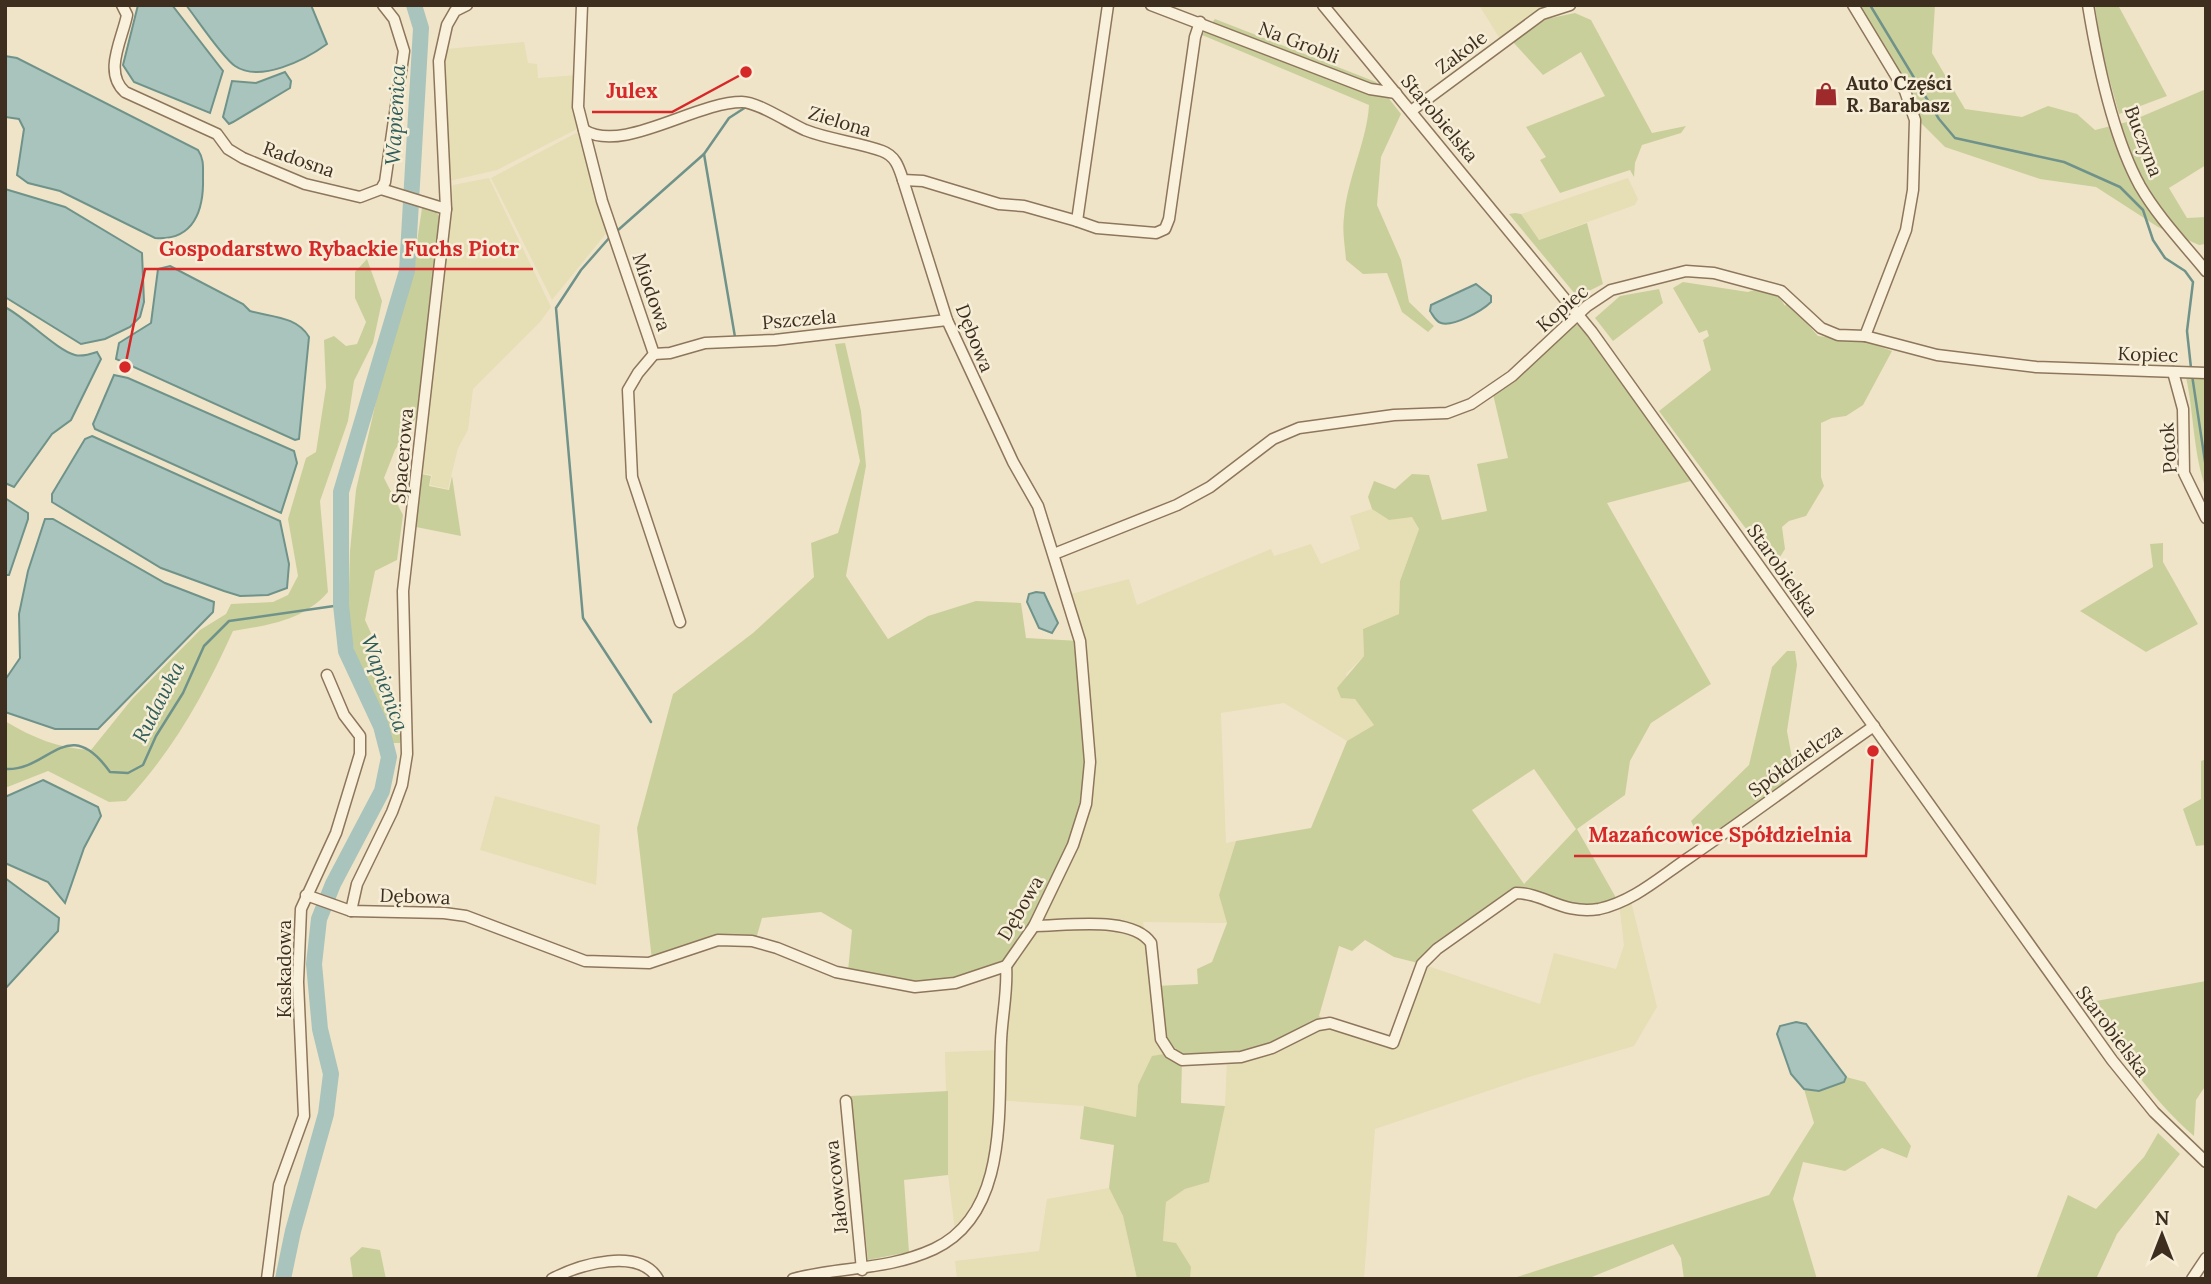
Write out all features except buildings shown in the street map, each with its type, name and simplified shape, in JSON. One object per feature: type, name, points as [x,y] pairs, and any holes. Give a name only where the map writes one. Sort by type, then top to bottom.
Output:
[{"type":"street","name":"Radosna","points":[[121,5],[127,15],[113,71],[116,84],[125,92],[217,134],[228,149],[243,158],[305,184],[360,197],[381,189]]},
{"type":"street","points":[[383,5],[394,19],[404,51],[385,182],[381,189],[446,209]]},
{"type":"street","name":"Spacerowa","points":[[351,911],[357,884],[393,812],[402,785],[407,754],[403,591],[446,209],[439,61],[447,25],[455,11],[467,5]]},
{"type":"street","name":"Miodowa","points":[[582,5],[578,107],[602,201],[654,354],[628,390],[632,477],[680,622]]},
{"type":"street","points":[[1077,220],[1108,5]]},
{"type":"street","name":"Na Grobli","points":[[1151,5],[1370,89],[1396,93]]},
{"type":"street","name":"Starobielska","points":[[1323,5],[1578,314],[2122,1074],[2170,1129],[2206,1162]]},
{"type":"street","name":"Zakole","points":[[1411,111],[1542,14],[1570,5]]},
{"type":"street","points":[[1853,5],[1905,91],[1915,120],[1913,190],[1906,230],[1866,336]]},
{"type":"street","name":"Buczyna","points":[[2088,5],[2095,49],[2115,121],[2139,183],[2155,210],[2206,271]]},
{"type":"street","points":[[903,180],[923,181],[999,204],[1024,206],[1077,220],[1097,228],[1156,233],[1165,229],[1169,219],[1195,37],[1200,22]]},
{"type":"street","name":"Zielona","points":[[584,130],[596,138],[616,138],[712,107],[746,102],[807,131],[883,151],[895,159],[903,180]]},
{"type":"street","name":"Dębowa","points":[[311,897],[351,911],[466,916],[585,961],[600,964],[649,963],[718,940],[752,941],[836,972],[915,987],[954,983],[1006,966],[1034,926],[1073,845],[1086,804],[1090,762],[1080,641],[1038,506],[1013,462],[947,320],[903,180]]},
{"type":"street","name":"Kopiec","points":[[1054,554],[1188,499],[1210,487],[1273,439],[1299,428],[1394,415],[1447,413],[1471,404],[1512,376],[1578,314],[1611,290],[1686,271],[1713,273],[1781,291],[1821,328],[1838,335],[1866,336],[1937,355],[2036,367],[2205,373]]},
{"type":"street","name":"Pszczela","points":[[654,354],[670,353],[705,343],[775,340],[947,320]]},
{"type":"street","name":"Potok","points":[[2178,372],[2183,409],[2184,473],[2206,518]]},
{"type":"street","name":"Kaskadowa","points":[[267,1279],[279,1185],[304,1116],[299,982],[302,909],[311,897],[336,833],[360,754],[360,736],[344,715],[327,675]]},
{"type":"street","name":"Spółdzielcza","points":[[1034,926],[1125,925],[1143,931],[1151,943],[1161,1039],[1170,1053],[1182,1060],[1241,1057],[1272,1048],[1318,1025],[1330,1023],[1393,1043],[1422,964],[1437,949],[1516,893],[1528,893],[1557,907],[1595,909],[1619,903],[1716,839],[1874,726]]},
{"type":"street","points":[[793,1279],[862,1270],[936,1248],[959,1233],[984,1195],[994,1153],[1006,966]]},
{"type":"street","name":"Jałowcowa","points":[[846,1101],[862,1270]]},
{"type":"street","points":[[2192,1279],[2206,1258]]},
{"type":"street","points":[[552,1279],[626,1259],[639,1261],[652,1269],[658,1279]]},
{"type":"shaded area","points":[[1479,5],[1551,5],[1539,9],[1500,39]]},
{"type":"shaded area","points":[[524,42],[528,63],[537,64],[538,78],[577,75],[581,127],[497,170],[449,181],[443,61],[446,49]]},
{"type":"shaded area","points":[[578,132],[608,231],[552,300],[491,178]]},
{"type":"shaded area","points":[[489,178],[551,307],[540,322],[473,389],[468,430],[458,448],[448,489],[430,485],[432,475],[421,473],[453,185]]},
{"type":"shaded area","points":[[1628,178],[1638,199],[1635,205],[1538,240],[1521,214]]},
{"type":"shaded area","points":[[1372,509],[1389,520],[1412,516],[1419,529],[1400,581],[1399,614],[1363,629],[1364,656],[1346,674],[1355,699],[1374,725],[1347,741],[1284,703],[1221,713],[1226,843],[1236,841],[1219,895],[1227,923],[1143,922],[1170,1053],[1138,1085],[1136,1117],[1084,1106],[994,1100],[991,1153],[981,1195],[955,1231],[948,1175],[945,1052],[1000,1050],[1007,976],[1081,641],[1067,595],[1129,579],[1137,605],[1271,549],[1274,556],[1311,544],[1321,564],[1360,549],[1350,516]]},
{"type":"shaded area","points":[[495,796],[600,825],[596,885],[480,850]]},
{"type":"shaded area","points":[[1630,897],[1657,1007],[1634,1046],[1529,1077],[1375,1129],[1364,1279],[1190,1279],[1191,1267],[1163,1242],[1166,1201],[1185,1189],[1209,1182],[1225,1106],[1227,1059],[1318,1025],[1393,1043],[1422,964],[1540,1004],[1554,953],[1616,969],[1624,945],[1619,903]]},
{"type":"shaded area","points":[[1109,1188],[1123,1216],[1137,1279],[957,1279],[955,1261],[1039,1251],[1047,1199]]},
{"type":"green space","points":[[1859,5],[1935,5],[1932,53],[1965,109],[2022,117],[2048,106],[2077,114],[2095,130],[2131,121],[2206,89],[2206,165],[2169,188],[2187,218],[2206,217],[2206,244],[2199,245],[2158,227],[2096,187],[2040,179],[1945,147],[1919,121],[1918,107],[1909,88]]},
{"type":"green space","points":[[2095,5],[2118,5],[2167,96],[2119,114],[2101,49]]},
{"type":"green space","points":[[1575,13],[1591,20],[1652,133],[1686,126],[1681,133],[1642,145],[1635,163],[1634,177],[1630,170],[1560,193],[1540,160],[1546,157],[1526,127],[1605,96],[1581,52],[1543,75],[1513,42],[1546,19]]},
{"type":"green space","points":[[1215,19],[1376,82],[1401,114],[1381,157],[1377,205],[1401,260],[1409,302],[1434,326],[1428,332],[1402,312],[1387,273],[1363,274],[1346,260],[1343,228],[1346,203],[1365,132],[1369,105],[1202,35]]},
{"type":"green space","points":[[422,208],[436,211],[443,224],[430,350],[417,416],[395,450],[384,478],[403,515],[397,560],[375,571],[365,620],[380,653],[388,697],[402,731],[400,743],[390,743],[386,726],[357,664],[348,622],[350,551],[356,490],[379,388],[411,282]]},
{"type":"green space","points":[[1509,214],[1521,214],[1539,240],[1587,223],[1603,284],[1583,294],[1575,294]]},
{"type":"green space","points":[[367,259],[382,301],[373,343],[354,381],[348,421],[320,501],[328,592],[296,616],[272,624],[233,631],[187,720],[159,762],[126,801],[109,802],[48,771],[5,788],[5,721],[46,741],[91,750],[132,699],[200,630],[226,614],[231,604],[273,602],[288,595],[298,576],[288,519],[306,458],[316,452],[326,387],[324,340],[334,336],[346,346],[357,344],[366,322],[355,298],[355,272]]},
{"type":"green space","points":[[1683,282],[1748,292],[1769,292],[1778,297],[1785,306],[1787,302],[1790,304],[1818,336],[1867,342],[1892,351],[1863,405],[1846,416],[1821,423],[1821,477],[1824,486],[1806,516],[1789,521],[1782,527],[1785,549],[1780,557],[1769,560],[1659,411],[1711,370],[1703,340],[1709,336],[1707,330],[1699,333],[1673,288]]},
{"type":"green space","points":[[1659,289],[1663,303],[1613,341],[1595,318],[1620,296]]},
{"type":"green space","points":[[1573,325],[1578,325],[1590,339],[1691,481],[1607,503],[1711,684],[1651,723],[1630,761],[1625,795],[1577,829],[1619,903],[1595,909],[1516,893],[1422,964],[1394,957],[1365,940],[1352,951],[1339,946],[1319,1016],[1330,1023],[1272,1048],[1182,1061],[1181,1103],[1225,1106],[1209,1182],[1185,1189],[1166,1202],[1163,1241],[1176,1243],[1191,1267],[1190,1279],[1137,1279],[1123,1216],[1109,1188],[1114,1145],[1080,1139],[1084,1106],[1136,1117],[1138,1085],[1152,1056],[1170,1053],[1161,1039],[1155,986],[1198,984],[1197,969],[1212,962],[1227,923],[1219,895],[1236,841],[1311,828],[1347,741],[1374,725],[1355,699],[1341,698],[1337,688],[1364,656],[1363,629],[1399,614],[1400,581],[1419,529],[1412,517],[1389,520],[1372,509],[1368,497],[1374,481],[1395,489],[1412,474],[1429,475],[1442,520],[1487,511],[1477,464],[1508,458],[1492,390]],"holes":[[[1534,769],[1576,829],[1524,884],[1472,810]]]},
{"type":"green space","points":[[845,343],[861,411],[866,466],[846,576],[888,639],[928,616],[976,601],[1021,603],[1026,638],[1080,641],[1090,762],[1073,845],[1006,966],[954,980],[916,984],[848,971],[852,930],[821,912],[762,918],[756,939],[718,937],[652,960],[637,828],[673,694],[753,633],[814,577],[811,543],[838,533],[860,461],[835,344]]},
{"type":"green space","points":[[2186,377],[2206,377],[2206,489],[2199,462]]},
{"type":"green space","points":[[421,474],[431,476],[429,486],[449,490],[452,476],[461,536],[416,527]]},
{"type":"green space","points":[[2163,543],[2163,562],[2198,624],[2146,652],[2080,611],[2153,567],[2150,544]]},
{"type":"green space","points":[[1787,651],[1795,651],[1797,665],[1787,731],[1792,758],[1781,791],[1716,839],[1698,835],[1691,821],[1749,765],[1772,667]]},
{"type":"green space","points":[[2206,759],[2206,845],[2196,846],[2183,809],[2201,799],[2201,761]]},
{"type":"green space","points":[[2206,981],[2206,1085],[2196,1100],[2194,1136],[2149,1089],[2085,1003]]},
{"type":"green space","points":[[1846,1077],[1865,1082],[1911,1146],[1907,1158],[1882,1148],[1845,1171],[1803,1162],[1793,1199],[1817,1279],[1684,1279],[1681,1258],[1673,1244],[1587,1279],[1511,1279],[1769,1195],[1814,1123],[1804,1089],[1819,1091],[1844,1082]]},
{"type":"green space","points":[[948,1091],[948,1175],[904,1180],[909,1252],[868,1260],[850,1096]]},
{"type":"green space","points":[[2158,1133],[2180,1154],[2117,1234],[2096,1279],[2036,1279],[2068,1195],[2096,1209],[2144,1157]]},
{"type":"green space","points":[[362,1247],[380,1250],[386,1279],[353,1279],[350,1258]]},
{"type":"water","points":[[138,5],[172,5],[223,71],[210,113],[134,82],[123,65]]},
{"type":"water","points":[[186,5],[311,5],[327,44],[307,57],[282,67],[269,71],[245,71],[223,55]]},
{"type":"water","points":[[5,56],[17,58],[198,150],[203,166],[203,189],[199,212],[188,229],[168,238],[155,238],[60,191],[28,183],[17,175],[24,129],[19,119],[5,117]]},
{"type":"water","points":[[285,72],[291,81],[290,88],[229,124],[223,117],[232,81],[256,83]]},
{"type":"water","points":[[5,189],[65,207],[142,253],[144,302],[140,317],[130,327],[105,339],[81,344],[5,297]]},
{"type":"water","points":[[170,266],[243,304],[250,311],[282,318],[304,330],[309,337],[299,439],[295,440],[116,359],[119,343],[151,323],[158,269]]},
{"type":"water","points":[[1476,284],[1491,296],[1491,302],[1481,310],[1446,324],[1436,319],[1430,311],[1431,305]]},
{"type":"water","points":[[5,307],[68,352],[81,356],[97,352],[101,359],[71,420],[52,434],[14,487],[5,483]]},
{"type":"water","points":[[114,375],[128,378],[294,451],[297,463],[281,513],[95,429],[93,424]]},
{"type":"water","points":[[92,436],[280,521],[289,564],[287,588],[268,595],[240,596],[161,568],[52,502],[52,494],[85,439]]},
{"type":"water","points":[[5,498],[28,513],[9,575],[5,575]]},
{"type":"water","points":[[45,519],[53,519],[165,583],[214,602],[213,612],[98,729],[55,729],[5,712],[5,680],[20,658],[19,614],[28,571]]},
{"type":"water","points":[[1044,593],[1058,623],[1052,633],[1039,628],[1027,602],[1029,594]]},
{"type":"water","points":[[43,780],[98,807],[101,816],[84,848],[65,903],[48,882],[5,863],[5,797]]},
{"type":"water","points":[[5,878],[59,918],[58,931],[5,989]]},
{"type":"water","points":[[1796,1022],[1806,1024],[1846,1077],[1844,1082],[1819,1091],[1804,1089],[1791,1074],[1777,1034],[1780,1026]]},
{"type":"waterway","name":"Wapienica","points":[[283,1279],[293,1231],[326,1114],[331,1074],[320,1029],[314,964],[319,919],[333,884],[382,791],[389,757],[381,726],[346,651],[341,605],[341,492],[407,271],[421,28],[414,5]]},
{"type":"waterway","points":[[1870,5],[1939,119],[1955,138],[2064,162],[2120,187],[2143,210],[2153,240],[2165,258],[2185,271],[2193,282],[2187,331],[2191,368]]},
{"type":"waterway","points":[[617,231],[704,154],[729,118],[746,107]]},
{"type":"waterway","points":[[704,154],[735,337]]},
{"type":"waterway","points":[[610,237],[581,270],[556,308],[583,618],[651,722]]},
{"type":"waterway","points":[[2192,375],[2206,468]]},
{"type":"waterway","name":"Rudawka","points":[[5,769],[20,768],[69,745],[82,747],[95,755],[110,772],[128,773],[143,765],[156,736],[183,693],[204,646],[229,621],[341,605]]},
{"type":"place","name":"Julex","points":[[746,72]]},
{"type":"place","name":"Auto Części R. Barabasz","points":[[1826,94]]},
{"type":"place","name":"Gospodarstwo Rybackie Fuchs Piotr","points":[[125,367]]},
{"type":"place","name":"Mazańcowice Spółdzielnia","points":[[1873,751]]}]
